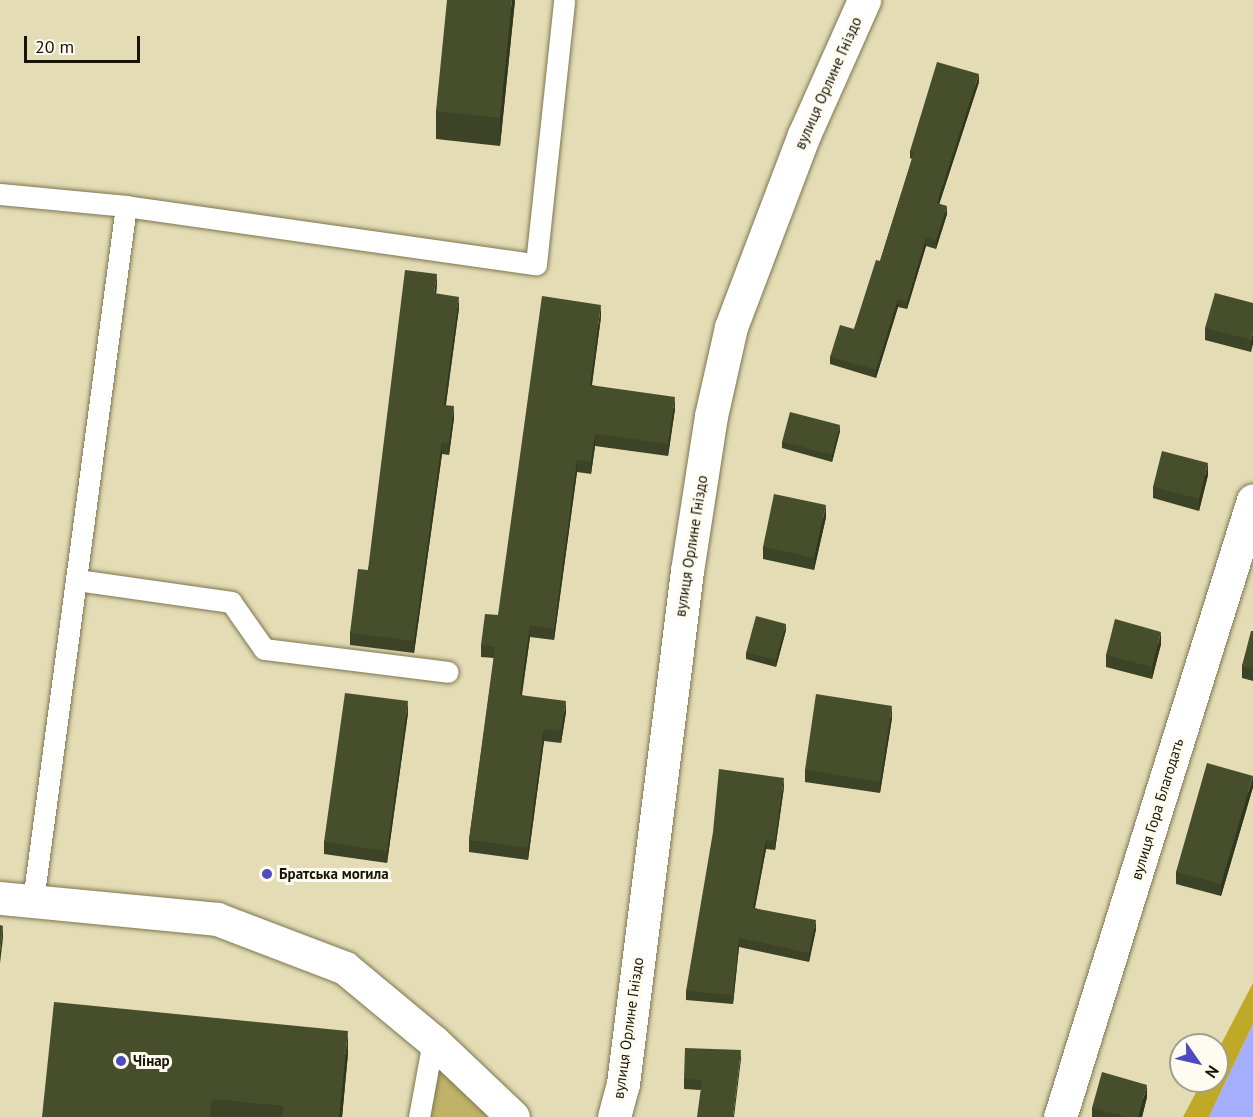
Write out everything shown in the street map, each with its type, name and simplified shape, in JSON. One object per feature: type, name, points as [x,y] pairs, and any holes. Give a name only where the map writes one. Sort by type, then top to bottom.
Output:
[{"type":"street","name":"вулиця Орлине Гніздо","points":[[614,1117],[622,1084],[687,571],[711,416],[731,327],[804,135],[864,0]]},
{"type":"street","name":"вулиця Гора Благодать","points":[[1060,1117],[1253,500]]},
{"type":"street","points":[[0,897],[217,919],[345,968],[434,1041],[513,1117]]},
{"type":"lane","points":[[0,194],[126,206],[536,264],[564,0]]},
{"type":"lane","points":[[33,901],[126,206]]},
{"type":"lane","points":[[76,580],[231,602],[264,649],[448,672]]},
{"type":"lane","points":[[419,1117],[434,1041]]},
{"type":"shaded area","points":[[1253,983],[1253,1024],[1229,1075],[1229,1033],[1227,1033]]},
{"type":"shaded area","points":[[433,1041],[513,1117],[419,1117]]},
{"type":"shaded area","points":[[1196,1093],[1220,1093],[1209,1117],[1183,1117]]},
{"type":"water","points":[[1253,1024],[1253,1117],[1209,1117],[1220,1093],[1229,1093],[1229,1075]]},
{"type":"building","points":[[447,0],[512,0],[500,118],[436,111]]},
{"type":"building","points":[[937,62],[979,74],[937,203],[947,206],[936,241],[926,238],[907,302],[898,299],[876,370],[830,357],[840,325],[854,329],[876,260],[880,261],[914,152],[910,151]]},
{"type":"building","points":[[405,270],[437,274],[434,293],[459,297],[444,405],[454,406],[449,443],[442,442],[414,641],[350,633],[358,569],[368,570]]},
{"type":"building","points":[[1215,293],[1253,303],[1251,340],[1205,328]]},
{"type":"building","points":[[542,296],[601,305],[590,385],[675,397],[668,444],[595,434],[591,462],[577,460],[554,629],[530,625],[520,695],[566,701],[561,731],[544,729],[528,848],[469,840],[495,647],[481,645],[485,614],[498,615]]},
{"type":"building","points":[[790,412],[840,425],[832,455],[782,442]]},
{"type":"building","points":[[1162,451],[1208,463],[1199,499],[1153,487]]},
{"type":"building","points":[[774,494],[826,505],[814,558],[763,547]]},
{"type":"building","points":[[756,616],[786,624],[776,660],[746,653]]},
{"type":"building","points":[[1115,619],[1161,632],[1152,667],[1106,655]]},
{"type":"building","points":[[1251,631],[1253,631],[1253,669],[1242,666]]},
{"type":"building","points":[[345,693],[408,701],[387,851],[324,842]]},
{"type":"building","points":[[816,694],[892,706],[880,782],[805,770]]},
{"type":"building","points":[[1207,763],[1253,776],[1221,884],[1176,872]]},
{"type":"building","points":[[719,769],[784,778],[775,841],[766,840],[753,908],[816,920],[809,953],[739,938],[733,995],[686,991],[713,832]]},
{"type":"building","points":[[0,925],[3,926],[0,951]]},
{"type":"building","points":[[54,1002],[348,1031],[339,1117],[282,1117],[284,1106],[212,1099],[210,1117],[42,1117]]},
{"type":"building","points":[[685,1048],[741,1050],[733,1117],[697,1117],[702,1080],[684,1079]]},
{"type":"building","points":[[1102,1072],[1147,1085],[1138,1117],[1127,1117],[1092,1108]]},
{"type":"place","name":"Братська могила","points":[[267,874]]},
{"type":"place","name":"Чінар","points":[[121,1061]]}]
